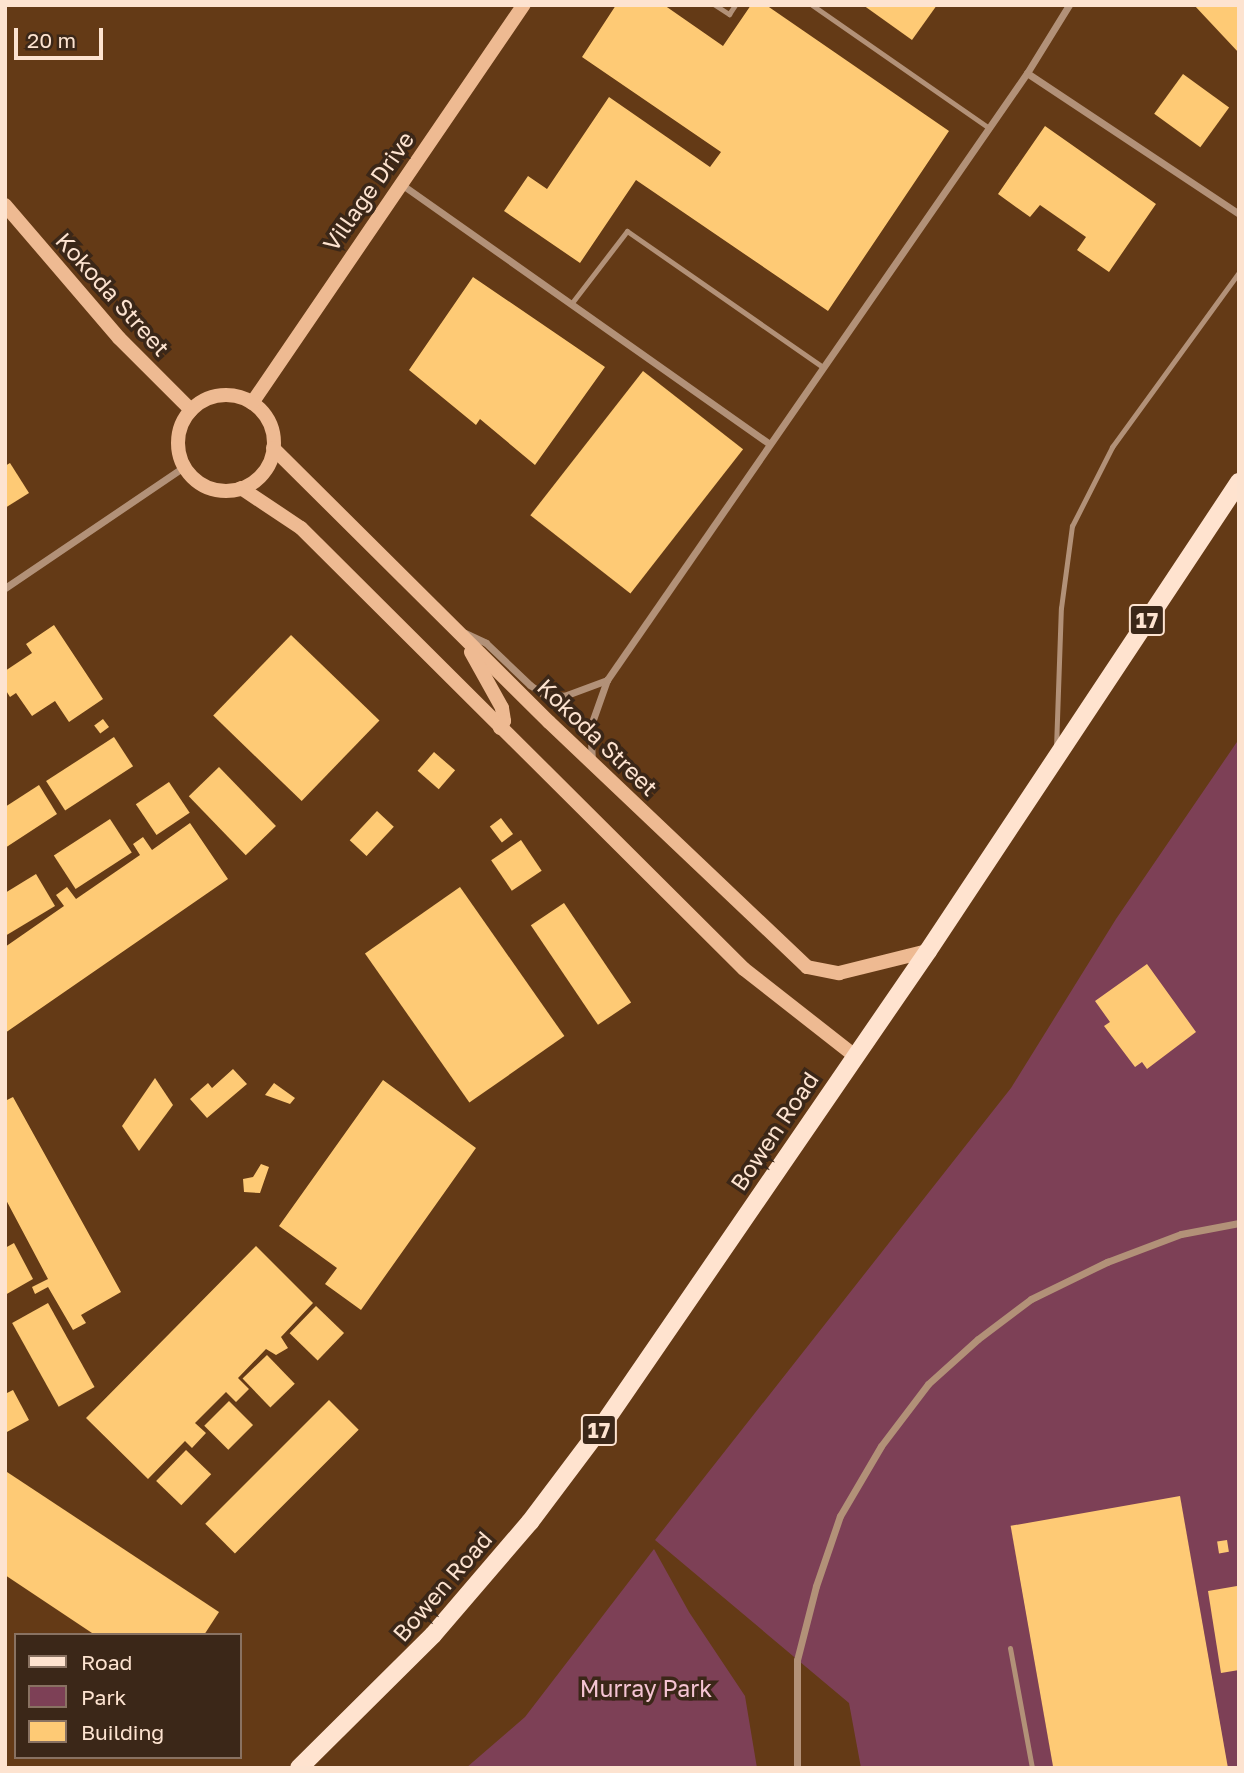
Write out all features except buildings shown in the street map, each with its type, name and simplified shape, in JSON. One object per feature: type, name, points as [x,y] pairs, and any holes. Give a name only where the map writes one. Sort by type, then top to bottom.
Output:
[{"type":"main road","name":"Bowen Road","points":[[299,1768],[433,1635],[530,1522],[602,1426],[928,951],[1239,482]]},
{"type":"street","name":"Village Drive","points":[[252,403],[524,5]]},
{"type":"street","points":[[593,762],[590,727],[607,680],[1027,74],[1069,5]]},
{"type":"street","points":[[1027,74],[1239,214]]},
{"type":"street","points":[[401,183],[769,444]]},
{"type":"street","name":"Kokoda Street","points":[[5,205],[119,338],[191,410]]},
{"type":"street","points":[[220,395],[237,396],[252,403],[269,423],[273,448],[263,473],[241,488],[225,491],[209,488],[195,480],[184,467],[178,437],[182,422],[191,410],[204,400],[220,395]]},
{"type":"street","name":"Kokoda Street","points":[[273,448],[771,936],[807,967],[839,973],[928,951]]},
{"type":"street","points":[[5,588],[184,467]]},
{"type":"street","points":[[241,488],[301,528],[744,969],[855,1056]]},
{"type":"street","points":[[459,632],[486,643],[543,694],[564,696],[607,680]]},
{"type":"street","points":[[459,632],[502,708],[504,721],[500,728]]},
{"type":"street","points":[[797,1768],[797,1660],[816,1586],[840,1516],[881,1446],[928,1384],[978,1339],[1031,1298],[1107,1262],[1181,1234],[1239,1223]]},
{"type":"lane","points":[[715,5],[729,15],[735,5]]},
{"type":"lane","points":[[812,5],[989,128]]},
{"type":"lane","points":[[571,304],[627,231],[823,367]]},
{"type":"lane","points":[[1055,758],[1061,608],[1072,526],[1112,447],[1239,272]]},
{"type":"lane","points":[[1010,1648],[1032,1768]]},
{"type":"green space","points":[[1239,739],[1239,1768],[861,1768],[849,1703],[655,1540],[1011,1088],[1116,919]]},
{"type":"green space","name":"Murray Park","points":[[654,1549],[689,1612],[745,1696],[757,1768],[466,1768],[525,1717]]}]
